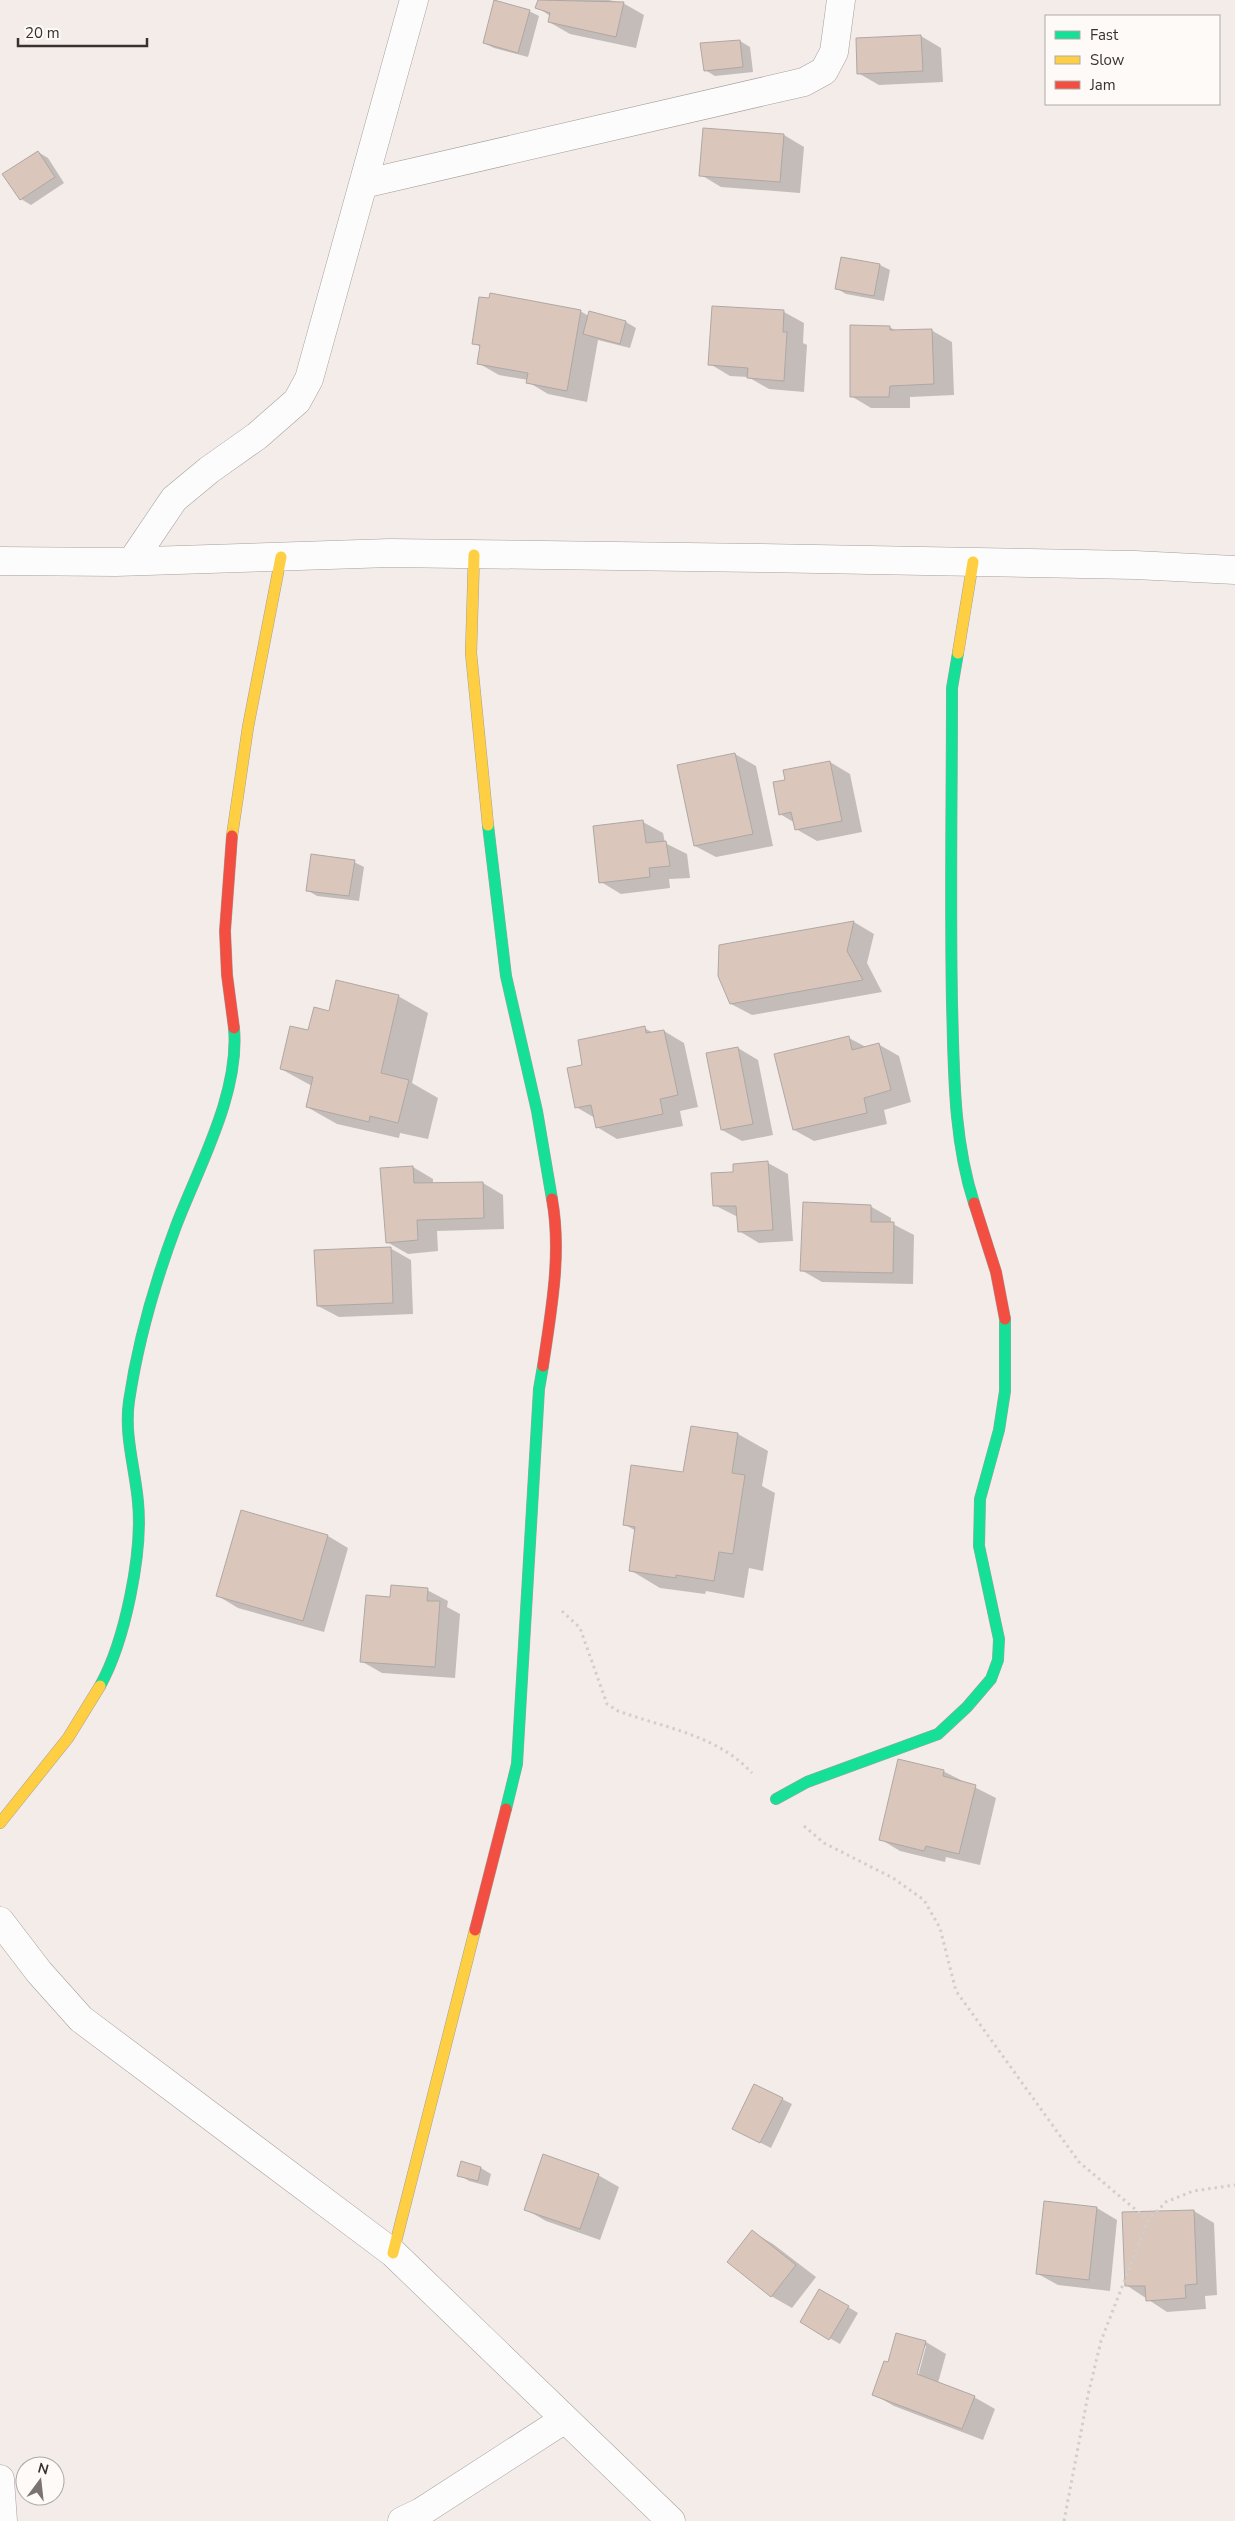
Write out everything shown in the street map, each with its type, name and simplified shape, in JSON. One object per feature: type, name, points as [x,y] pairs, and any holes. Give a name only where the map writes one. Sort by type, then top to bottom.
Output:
[{"type":"street","points":[[132,561],[174,499],[209,470],[257,436],[297,401],[309,379],[414,0]]},
{"type":"street","points":[[363,184],[804,82],[824,71],[834,52],[841,0]]},
{"type":"street","points":[[0,561],[132,561],[390,553],[973,562],[1235,570]]},
{"type":"street","points":[[393,2253],[517,1764],[539,1389],[554,1292],[556,1220],[537,1111],[506,976],[471,653],[474,555]]},
{"type":"street","points":[[0,1823],[52,1761],[103,1681],[119,1634],[135,1564],[139,1514],[132,1460],[129,1406],[160,1277],[184,1204],[209,1144],[234,1057],[233,1015],[228,981],[226,901],[237,798],[281,557]]},
{"type":"street","points":[[776,1799],[807,1782],[938,1734],[968,1707],[991,1679],[998,1660],[999,1639],[979,1546],[980,1499],[999,1430],[1005,1391],[1005,1313],[996,1272],[963,1170],[954,1078],[951,959],[952,688],[973,562]]},
{"type":"street","points":[[0,1921],[39,1972],[80,2019],[393,2253],[671,2521]]},
{"type":"street","points":[[402,2521],[421,2512],[565,2419]]},
{"type":"street","points":[[0,2479],[3,2521]]},
{"type":"path","points":[[528,1581],[580,1628],[607,1704],[618,1711],[697,1736],[724,1749],[749,1770],[800,1823],[824,1843],[893,1878],[924,1900],[940,1928],[956,1991],[1079,2162],[1148,2220]]},
{"type":"path","points":[[1064,2521],[1100,2341],[1148,2220],[1166,2202],[1184,2194],[1235,2184]]},
{"type":"building","points":[[494,0],[530,10],[518,53],[483,43]]},
{"type":"building","points":[[538,0],[624,2],[616,37],[548,22],[550,13],[535,8]]},
{"type":"building","points":[[921,35],[923,71],[857,74],[856,38]]},
{"type":"building","points":[[740,40],[743,67],[704,71],[700,43]]},
{"type":"building","points":[[703,128],[784,134],[780,182],[699,176]]},
{"type":"building","points":[[38,151],[55,177],[20,200],[2,174]]},
{"type":"building","points":[[841,257],[880,264],[874,296],[835,289]]},
{"type":"building","points":[[490,293],[581,310],[567,391],[526,383],[528,373],[477,364],[480,345],[472,344],[479,297],[489,298]]},
{"type":"building","points":[[712,306],[784,310],[783,332],[787,332],[784,381],[747,378],[748,368],[708,365]]},
{"type":"building","points":[[589,311],[626,321],[620,344],[583,334]]},
{"type":"building","points":[[850,325],[890,326],[890,330],[932,329],[934,384],[890,386],[889,397],[850,397]]},
{"type":"building","points":[[735,753],[753,834],[694,846],[677,765]]},
{"type":"building","points":[[830,761],[842,821],[795,830],[791,812],[779,815],[773,782],[785,780],[783,770]]},
{"type":"building","points":[[643,820],[646,843],[666,841],[670,866],[649,868],[650,877],[599,883],[593,826]]},
{"type":"building","points":[[311,854],[355,860],[349,896],[306,891]]},
{"type":"building","points":[[854,921],[847,951],[863,980],[730,1004],[718,976],[719,945]]},
{"type":"building","points":[[336,980],[399,995],[381,1073],[409,1080],[398,1123],[370,1116],[369,1122],[306,1107],[313,1077],[280,1069],[290,1026],[308,1030],[314,1007],[329,1011]]},
{"type":"building","points":[[645,1026],[646,1033],[664,1030],[678,1095],[660,1099],[663,1114],[596,1128],[591,1105],[575,1108],[567,1068],[582,1065],[578,1040]]},
{"type":"building","points":[[849,1036],[852,1050],[879,1043],[891,1090],[864,1098],[867,1113],[793,1130],[774,1054]]},
{"type":"building","points":[[738,1047],[753,1124],[721,1130],[706,1053]]},
{"type":"building","points":[[768,1161],[773,1230],[738,1232],[736,1206],[713,1206],[711,1173],[733,1172],[733,1164]]},
{"type":"building","points":[[413,1166],[414,1183],[483,1182],[484,1218],[417,1220],[418,1240],[386,1243],[380,1168]]},
{"type":"building","points":[[803,1202],[871,1205],[871,1222],[894,1222],[893,1273],[800,1271]]},
{"type":"building","points":[[391,1247],[393,1303],[317,1306],[314,1250]]},
{"type":"building","points":[[691,1426],[738,1433],[732,1473],[745,1475],[733,1554],[719,1552],[714,1581],[676,1575],[676,1578],[629,1571],[635,1527],[623,1525],[631,1465],[683,1472]]},
{"type":"building","points":[[241,1510],[328,1535],[303,1621],[216,1596]]},
{"type":"building","points":[[391,1585],[428,1588],[427,1601],[440,1601],[435,1667],[360,1662],[366,1595],[390,1597]]},
{"type":"building","points":[[898,1759],[944,1770],[943,1776],[976,1785],[959,1854],[926,1846],[924,1851],[879,1840]]},
{"type":"building","points":[[754,2084],[783,2098],[760,2143],[732,2129]]},
{"type":"building","points":[[543,2154],[599,2174],[580,2229],[524,2210]]},
{"type":"building","points":[[461,2161],[481,2167],[478,2181],[457,2176]]},
{"type":"building","points":[[1044,2201],[1097,2207],[1089,2280],[1036,2274]]},
{"type":"building","points":[[1194,2210],[1197,2284],[1185,2285],[1186,2298],[1146,2301],[1145,2286],[1125,2286],[1122,2212]]},
{"type":"building","points":[[752,2230],[796,2265],[771,2297],[727,2262]]},
{"type":"building","points":[[819,2289],[849,2306],[829,2340],[800,2322]]},
{"type":"building","points":[[896,2333],[926,2341],[917,2374],[975,2396],[962,2429],[872,2395],[884,2361],[888,2362]]},
{"type":"traffic: fast","points":[[958,653],[952,688],[951,924],[953,1053],[958,1129],[967,1178],[974,1203]]},
{"type":"traffic: fast","points":[[488,825],[506,976],[537,1111],[552,1199]]},
{"type":"traffic: fast","points":[[100,1686],[109,1667],[124,1621],[135,1571],[138,1546],[137,1489],[128,1426],[129,1401],[137,1356],[154,1290],[168,1247],[216,1129],[224,1103],[231,1078],[234,1028]]},
{"type":"traffic: fast","points":[[776,1799],[807,1782],[938,1734],[967,1707],[991,1679],[998,1660],[999,1639],[979,1546],[980,1499],[999,1430],[1005,1391],[1005,1319]]},
{"type":"traffic: fast","points":[[506,1809],[517,1764],[539,1389],[543,1366]]},
{"type":"traffic: slow","points":[[474,555],[471,653],[488,825]]},
{"type":"traffic: slow","points":[[232,836],[248,727],[281,557]]},
{"type":"traffic: slow","points":[[958,653],[973,562]]},
{"type":"traffic: slow","points":[[0,1823],[68,1738],[100,1686]]},
{"type":"traffic: slow","points":[[393,2253],[475,1930]]},
{"type":"traffic: jam","points":[[232,836],[225,931],[227,975],[234,1028]]},
{"type":"traffic: jam","points":[[543,1366],[556,1262],[555,1220],[552,1199]]},
{"type":"traffic: jam","points":[[974,1203],[996,1272],[1005,1319]]},
{"type":"traffic: jam","points":[[475,1930],[506,1809]]}]
